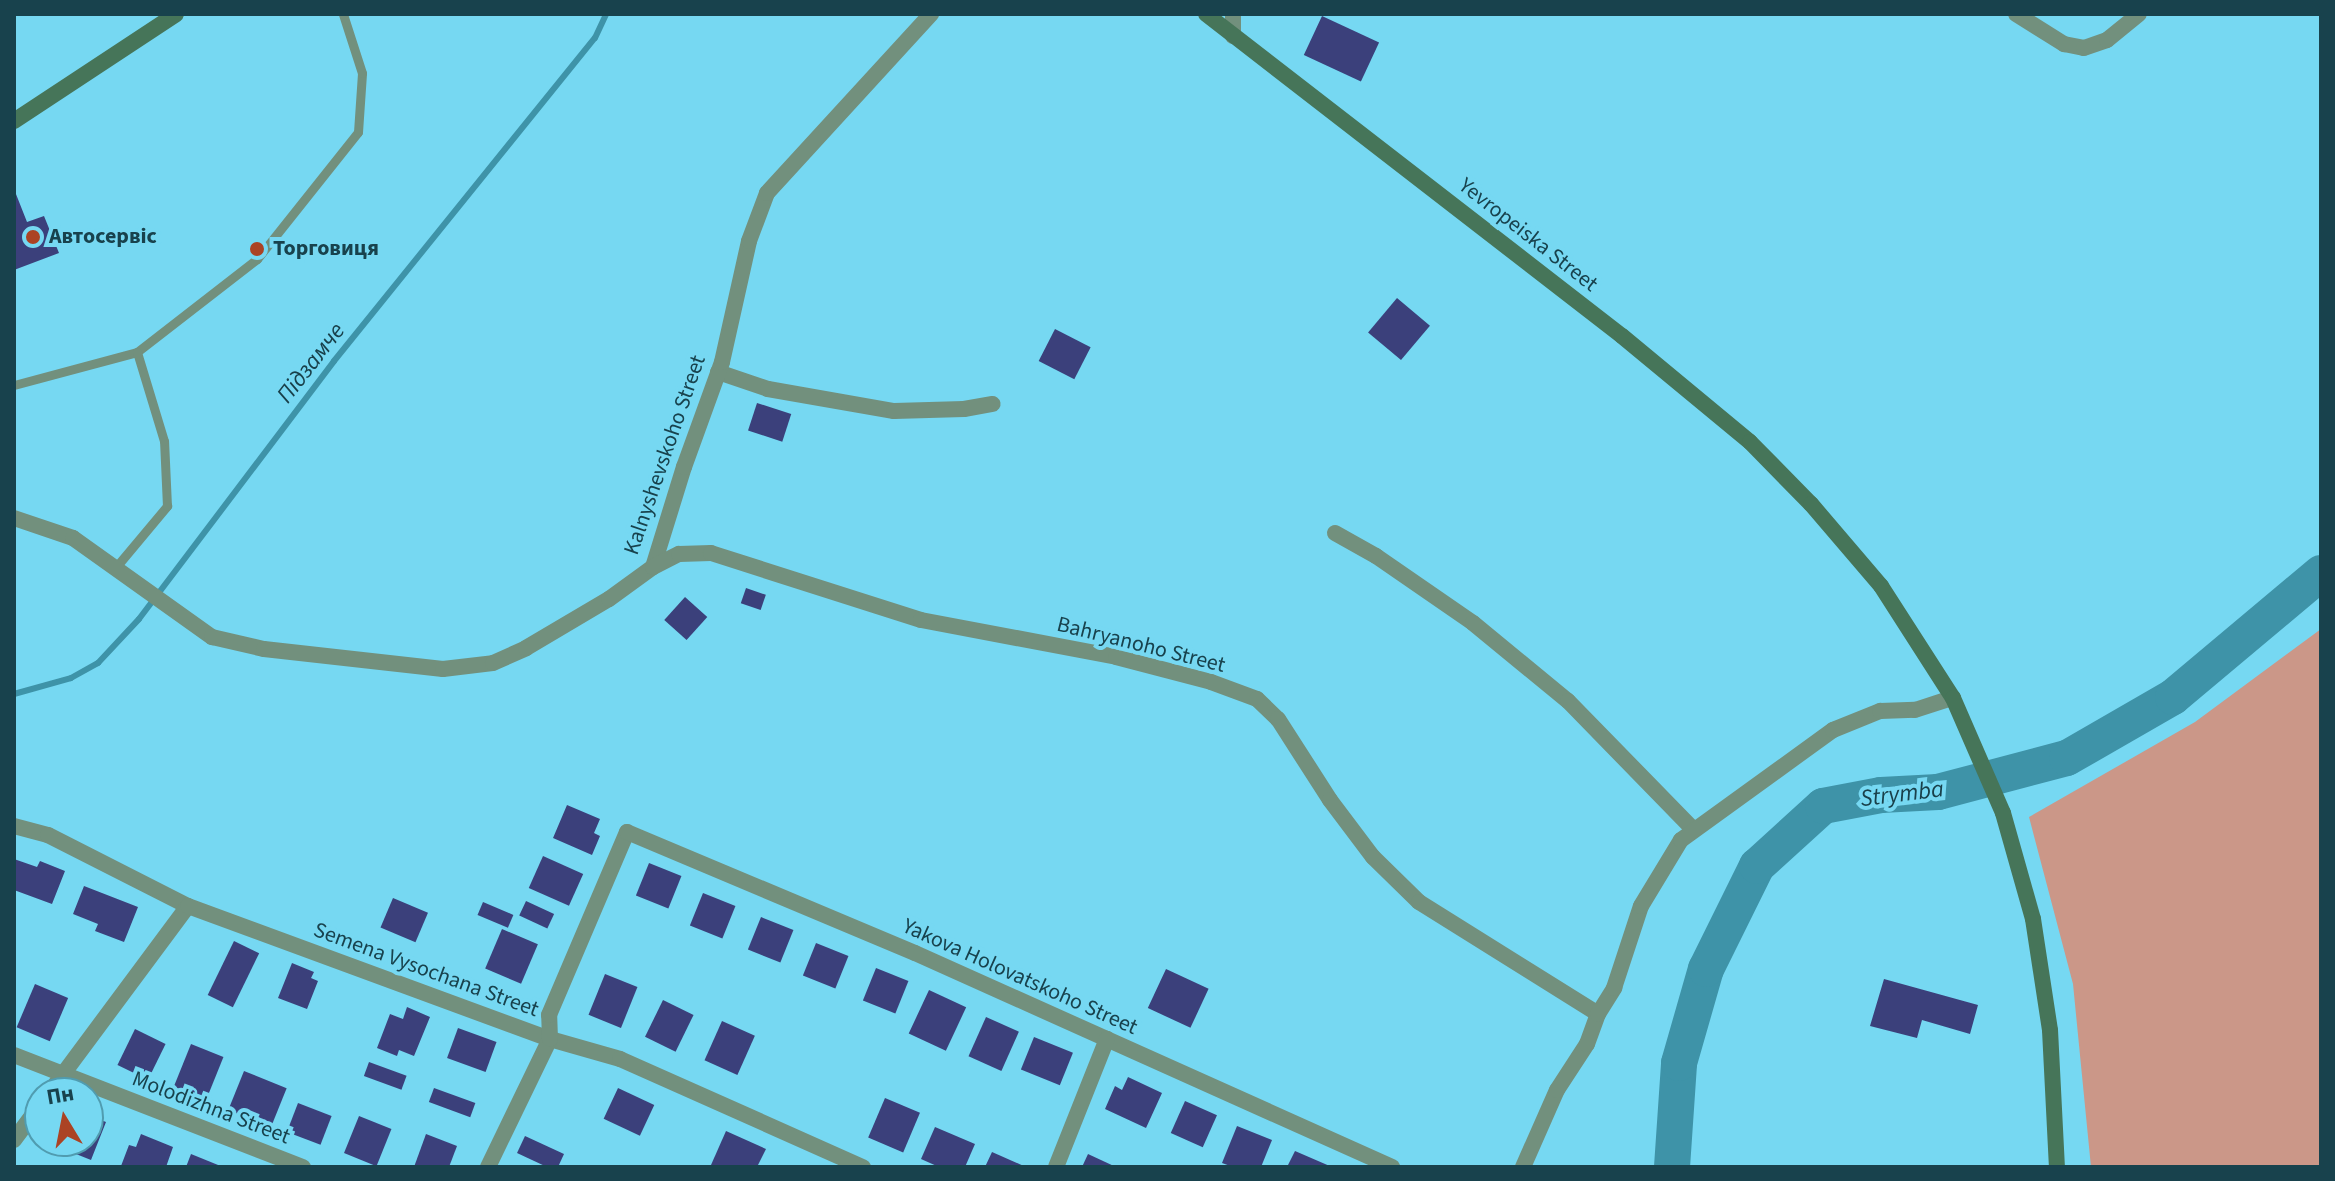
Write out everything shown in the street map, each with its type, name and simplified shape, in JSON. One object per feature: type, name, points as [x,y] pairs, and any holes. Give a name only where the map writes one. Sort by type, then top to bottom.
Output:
[{"type":"main road","points":[[14,121],[176,14]]},
{"type":"main road","name":"Yevropeiska Street","points":[[1206,14],[1622,336],[1750,442],[1811,504],[1881,586],[1953,698],[2003,813],[2035,933],[2050,1030],[2057,1167]]},
{"type":"street","name":"Kalnyshevskoho Street","points":[[14,518],[73,538],[212,637],[443,669],[493,663],[526,648],[609,599],[653,567],[718,372],[749,241],[767,193],[931,14]]},
{"type":"street","points":[[1233,14],[1233,36]]},
{"type":"street","points":[[2016,14],[2064,44],[2084,48],[2107,40],[2139,14]]},
{"type":"street","points":[[718,372],[768,389],[894,411],[964,409],[993,404]]},
{"type":"street","points":[[1335,533],[1376,556],[1473,623],[1568,701],[1694,830]]},
{"type":"street","name":"Bahryanoho Street","points":[[653,567],[679,554],[711,553],[921,620],[1116,657],[1211,682],[1257,699],[1278,719],[1330,800],[1373,857],[1419,902],[1598,1014]]},
{"type":"street","points":[[1523,1167],[1557,1090],[1587,1044],[1598,1014],[1620,973],[1646,895],[1681,840],[1833,730],[1871,714],[1915,710],[1953,698]]},
{"type":"street","name":"Semena Vysochana Street","points":[[14,826],[60,841],[188,906],[550,1039],[620,1059],[863,1167]]},
{"type":"street","name":"Yakova Holovatskoho Street","points":[[550,1039],[549,1015],[627,832],[915,953],[1392,1167]]},
{"type":"street","points":[[61,1077],[188,906]]},
{"type":"street","points":[[488,1167],[550,1039]]},
{"type":"street","points":[[1056,1167],[1107,1039]]},
{"type":"street","name":"Molodizhna Street","points":[[14,1055],[303,1167]]},
{"type":"lane","points":[[14,385],[137,352],[257,259],[358,132],[362,73],[343,14]]},
{"type":"lane","points":[[116,567],[167,506],[164,441],[137,352]]},
{"type":"shaded area","points":[[2321,629],[2321,1167],[2091,1167],[2073,984],[2029,817],[2195,722]]},
{"type":"building","points":[[1322,16],[1379,43],[1361,82],[1304,55]]},
{"type":"building","name":"Автосервіс","points":[[14,189],[27,222],[44,216],[59,253],[14,270]]},
{"type":"building","points":[[1397,298],[1430,326],[1401,360],[1368,332]]},
{"type":"building","points":[[1055,329],[1091,347],[1074,379],[1039,361]]},
{"type":"building","points":[[757,403],[791,414],[782,442],[748,431]]},
{"type":"building","points":[[746,588],[766,595],[761,610],[741,603]]},
{"type":"building","points":[[685,597],[707,617],[687,640],[664,620]]},
{"type":"building","points":[[567,805],[600,819],[594,833],[600,836],[592,855],[553,838]]},
{"type":"building","points":[[543,856],[583,874],[569,906],[529,888]]},
{"type":"building","points":[[14,859],[37,867],[40,861],[65,871],[52,904],[14,890]]},
{"type":"building","points":[[649,863],[681,876],[668,909],[636,895]]},
{"type":"building","points":[[84,886],[138,907],[124,942],[95,931],[98,924],[73,914]]},
{"type":"building","points":[[703,893],[735,906],[722,939],[690,925]]},
{"type":"building","points":[[393,898],[428,913],[415,942],[380,927]]},
{"type":"building","points":[[526,901],[554,914],[547,929],[519,916]]},
{"type":"building","points":[[483,902],[513,915],[508,928],[478,915]]},
{"type":"building","points":[[761,917],[793,930],[780,963],[748,949]]},
{"type":"building","points":[[502,929],[538,944],[521,984],[485,969]]},
{"type":"building","points":[[234,941],[259,953],[233,1007],[208,995]]},
{"type":"building","points":[[816,943],[848,956],[835,989],[803,975]]},
{"type":"building","points":[[292,963],[314,972],[311,978],[318,981],[307,1009],[278,998]]},
{"type":"building","points":[[876,968],[908,981],[895,1014],[863,1000]]},
{"type":"building","points":[[1166,969],[1209,989],[1190,1028],[1148,1008]]},
{"type":"building","points":[[605,974],[637,987],[621,1028],[589,1015]]},
{"type":"building","points":[[1884,979],[1978,1005],[1970,1034],[1922,1020],[1917,1038],[1870,1026]]},
{"type":"building","points":[[35,984],[68,998],[50,1041],[17,1027]]},
{"type":"building","points":[[929,990],[966,1007],[946,1051],[909,1034]]},
{"type":"building","points":[[663,1000],[694,1015],[676,1052],[645,1037]]},
{"type":"building","points":[[407,1007],[430,1017],[414,1056],[399,1050],[397,1056],[377,1048],[390,1014],[403,1019]]},
{"type":"building","points":[[986,1017],[1019,1032],[1001,1071],[969,1056]]},
{"type":"building","points":[[722,1021],[755,1036],[737,1075],[705,1060]]},
{"type":"building","points":[[458,1028],[497,1042],[486,1072],[447,1058]]},
{"type":"building","points":[[135,1029],[166,1044],[148,1080],[117,1065]]},
{"type":"building","points":[[1034,1037],[1073,1053],[1060,1085],[1021,1069]]},
{"type":"building","points":[[191,1044],[223,1057],[206,1100],[174,1087]]},
{"type":"building","points":[[369,1062],[407,1076],[401,1090],[364,1076]]},
{"type":"building","points":[[244,1071],[287,1088],[271,1127],[228,1110]]},
{"type":"building","points":[[1128,1077],[1162,1093],[1146,1128],[1105,1109],[1115,1086],[1122,1090]]},
{"type":"building","points":[[434,1088],[475,1103],[470,1117],[429,1102]]},
{"type":"building","points":[[618,1088],[654,1105],[640,1136],[604,1119]]},
{"type":"building","points":[[885,1098],[920,1113],[903,1152],[868,1138]]},
{"type":"building","points":[[1185,1101],[1217,1115],[1203,1147],[1171,1133]]},
{"type":"building","points":[[298,1103],[332,1116],[320,1145],[287,1132]]},
{"type":"building","points":[[359,1116],[391,1129],[376,1166],[344,1153]]},
{"type":"building","points":[[1237,1126],[1272,1140],[1261,1167],[1233,1167],[1222,1163]]},
{"type":"building","points":[[935,1127],[975,1144],[965,1167],[939,1167],[921,1159]]},
{"type":"building","points":[[726,1131],[766,1149],[757,1167],[711,1165]]},
{"type":"building","points":[[141,1134],[173,1147],[166,1167],[121,1166],[129,1145],[136,1147]]},
{"type":"building","points":[[426,1134],[457,1146],[449,1167],[414,1167]]},
{"type":"building","points":[[525,1136],[564,1154],[558,1167],[547,1167],[517,1153]]},
{"type":"building","points":[[1295,1151],[1332,1167],[1287,1167]]},
{"type":"building","points":[[992,1152],[1026,1167],[985,1167]]},
{"type":"building","points":[[191,1154],[223,1167],[186,1167]]},
{"type":"building","points":[[1088,1154],[1116,1167],[1082,1167]]},
{"type":"waterway","name":"Підзамче","points":[[14,694],[71,678],[98,663],[139,619],[334,361],[595,38],[606,14]]},
{"type":"waterway","name":"Strymba","points":[[1672,1167],[1679,1063],[1706,969],[1757,866],[1823,806],[1881,795],[1938,792],[2067,758],[2173,697],[2321,573]]},
{"type":"place","name":"Автосервіс","points":[[33,237]]},
{"type":"place","name":"Торговиця","points":[[257,249]]}]
